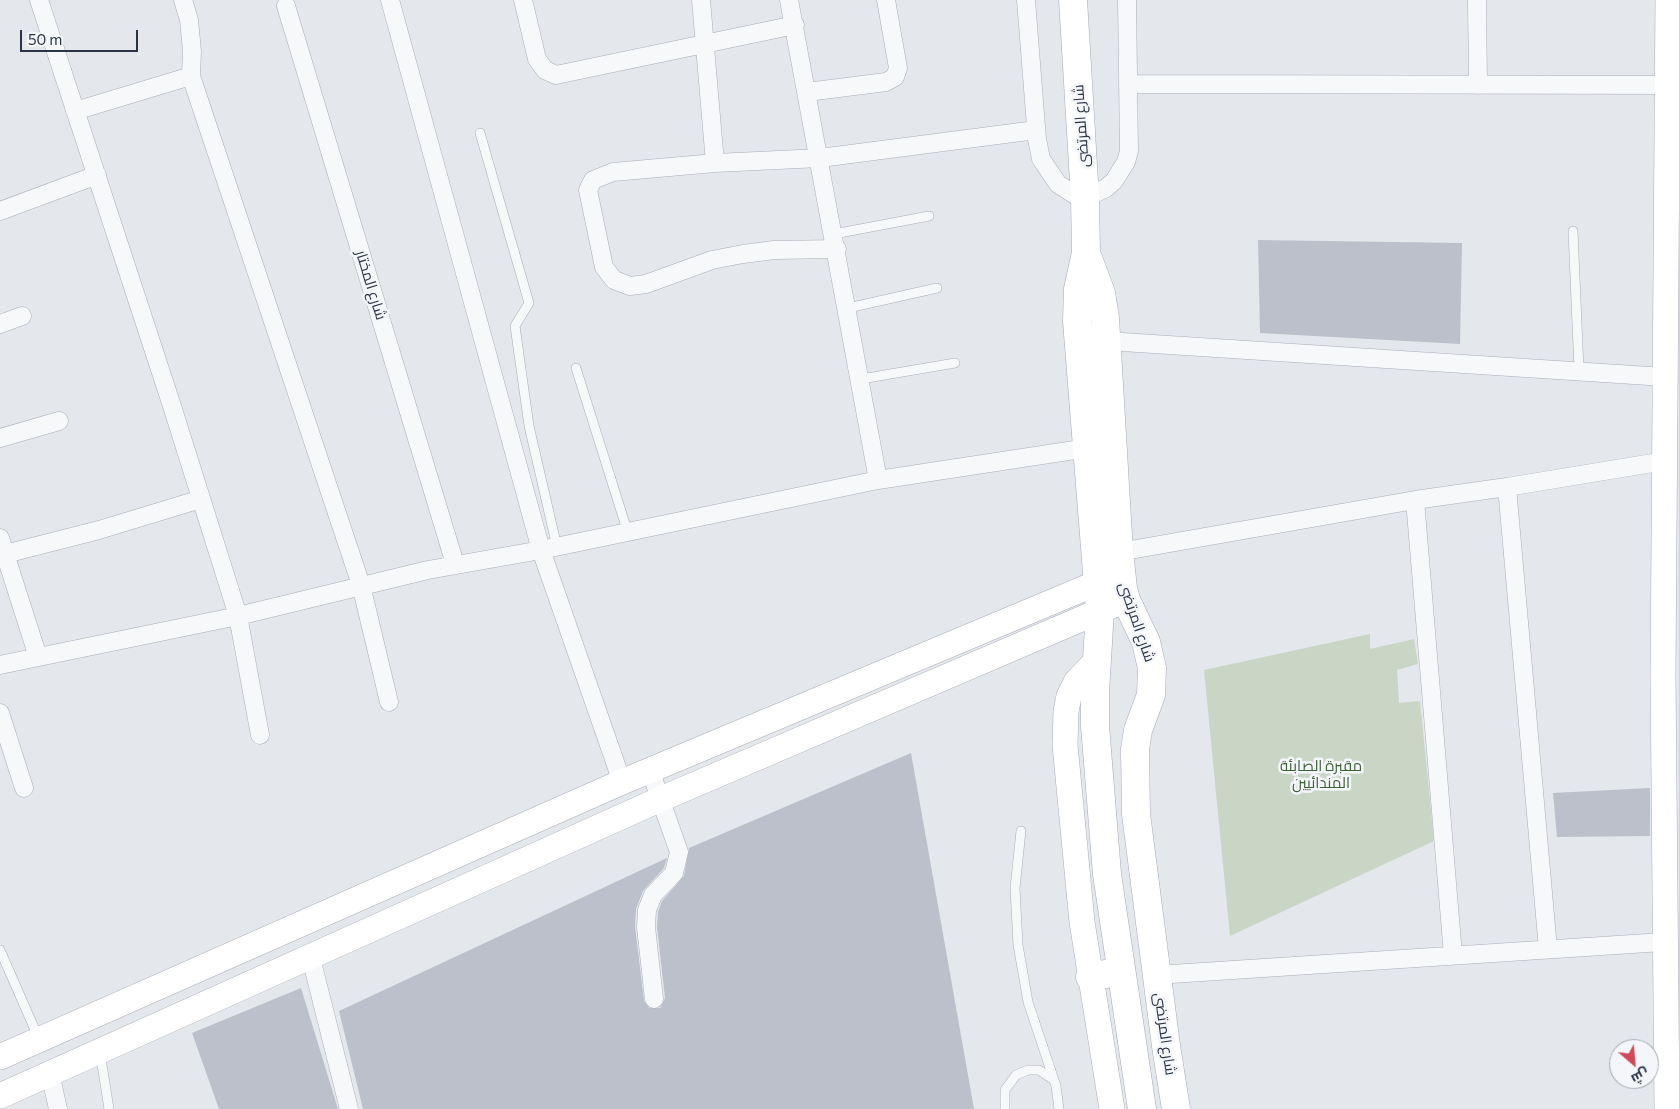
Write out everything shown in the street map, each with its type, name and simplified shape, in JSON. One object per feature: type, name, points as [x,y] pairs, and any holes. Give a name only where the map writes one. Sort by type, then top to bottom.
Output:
[{"type":"main road","name":"شارع المرتضى","points":[[1073,0],[1085,198],[1086,253],[1076,305],[1088,448],[1112,569],[1146,642],[1152,668],[1151,695],[1138,730],[1135,768],[1139,841],[1176,1109]]},
{"type":"main road","name":"شارع المرتضى","points":[[1086,253],[1104,305],[1107,341],[1112,569],[1100,610],[1095,726],[1108,874],[1142,1109]]},
{"type":"main road","points":[[1090,977],[1121,971]]},
{"type":"street","points":[[39,0],[202,499],[238,616],[260,735]]},
{"type":"street","points":[[183,0],[190,28],[192,50],[191,76],[361,585],[389,702]]},
{"type":"street","points":[[390,0],[549,549],[622,782]]},
{"type":"street","points":[[523,0],[537,59],[544,70],[556,75],[795,25]]},
{"type":"street","points":[[701,0],[715,163]]},
{"type":"street","points":[[789,0],[836,241],[878,480]]},
{"type":"street","points":[[807,92],[886,82],[895,77],[898,68],[886,0]]},
{"type":"street","points":[[1026,0],[1036,130],[1041,159],[1051,177],[1066,191],[1085,198],[1106,188],[1114,181],[1126,162],[1130,140],[1127,0]]},
{"type":"street","points":[[1477,0],[1478,85]]},
{"type":"street","name":"شارع المختار","points":[[286,6],[455,564]]},
{"type":"street","points":[[1666,1109],[1663,942],[1671,737],[1665,377],[1674,85],[1672,9]]},
{"type":"street","points":[[76,111],[191,76]]},
{"type":"street","points":[[1129,84],[1674,85]]},
{"type":"street","points":[[836,241],[790,249],[743,254],[690,267],[638,286],[630,286],[614,280],[604,266],[588,190],[594,180],[613,172],[715,163],[820,158],[1036,130]]},
{"type":"street","points":[[0,211],[96,175]]},
{"type":"street","points":[[0,324],[22,316]]},
{"type":"street","points":[[1107,341],[1580,370],[1665,377]]},
{"type":"street","points":[[0,438],[59,421]]},
{"type":"street","points":[[0,665],[238,616],[455,564],[549,549],[878,480],[1088,448]]},
{"type":"street","points":[[0,1057],[622,782],[1112,569],[1415,500],[1665,461]]},
{"type":"street","points":[[1507,487],[1548,949]]},
{"type":"street","points":[[38,657],[2,546],[99,530],[202,499]]},
{"type":"street","points":[[1415,500],[1453,955]]},
{"type":"street","points":[[0,1096],[661,800],[1126,600]]},
{"type":"street","points":[[1098,659],[1086,669],[1069,696],[1065,726],[1075,863],[1090,977],[1112,1109]]},
{"type":"street","points":[[0,713],[24,788]]},
{"type":"street","points":[[650,770],[679,852],[674,873],[653,895],[647,910],[646,928],[654,999]]},
{"type":"street","points":[[1156,975],[1663,942]]},
{"type":"street","points":[[311,958],[349,1109]]},
{"type":"street","points":[[50,1073],[58,1109]]},
{"type":"lane","points":[[480,133],[529,303],[515,326],[549,549]]},
{"type":"lane","points":[[836,241],[929,216]]},
{"type":"lane","points":[[1573,232],[1580,370]]},
{"type":"lane","points":[[848,308],[937,288]]},
{"type":"lane","points":[[861,379],[955,363]]},
{"type":"lane","points":[[576,368],[628,533]]},
{"type":"lane","points":[[1021,831],[1015,888],[1018,945],[1028,1002],[1054,1080],[1059,1109]]},
{"type":"lane","points":[[0,950],[39,1039]]},
{"type":"lane","points":[[100,1050],[109,1109]]},
{"type":"lane","points":[[1006,1109],[1005,1090],[1016,1075],[1028,1070],[1039,1070],[1054,1080]]},
{"type":"green space","name":"مقبرة الصابئة المندائيين","points":[[1370,634],[1370,649],[1414,639],[1418,664],[1397,670],[1399,703],[1420,701],[1434,841],[1230,936],[1204,670]]},
{"type":"building","points":[[1258,240],[1462,243],[1460,344],[1260,333]]},
{"type":"building","points":[[911,753],[974,1109],[363,1109],[339,1011],[667,858],[664,868],[643,891],[636,909],[635,926],[644,1001],[649,1008],[660,1008],[665,998],[657,927],[658,912],[662,901],[684,876],[689,848]]},
{"type":"building","points":[[1650,788],[1650,836],[1557,837],[1553,793]]},
{"type":"building","points":[[301,988],[338,1109],[219,1109],[192,1033]]}]
